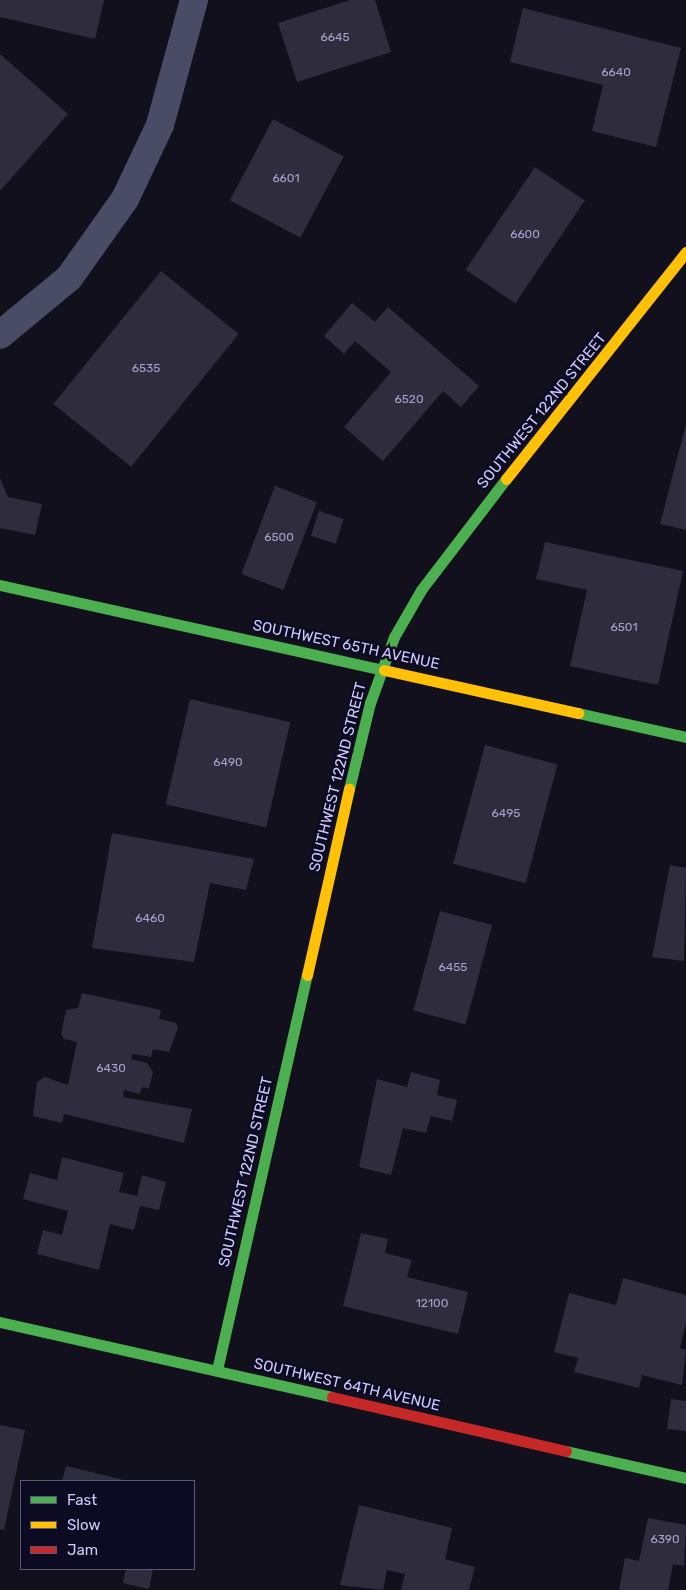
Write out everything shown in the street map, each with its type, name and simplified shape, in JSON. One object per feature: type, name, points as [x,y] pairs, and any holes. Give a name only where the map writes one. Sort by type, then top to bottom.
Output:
[{"type":"street","points":[[0,335],[69,278],[125,199],[160,125],[194,0]]},
{"type":"street","name":"SOUTHWEST 122ND STREET","points":[[217,1370],[351,779],[382,668],[406,613],[436,568],[646,307],[686,252]]},
{"type":"street","name":"SOUTHWEST 65TH AVENUE","points":[[0,585],[382,668],[686,737]]},
{"type":"street","name":"SOUTHWEST 64TH AVENUE","points":[[0,1322],[686,1478]]},
{"type":"building","points":[[0,0],[104,0],[95,39],[0,17]]},
{"type":"building","points":[[350,0],[375,0],[391,52],[297,82],[278,23]]},
{"type":"building","points":[[523,8],[681,48],[656,147],[592,131],[603,85],[510,62]]},
{"type":"building","points":[[0,54],[68,114],[0,191]]},
{"type":"building","points":[[273,119],[344,157],[300,238],[230,200]]},
{"type":"building","points":[[535,167],[585,201],[515,303],[466,270]]},
{"type":"building","points":[[161,271],[239,334],[131,467],[53,404]]},
{"type":"building","points":[[352,303],[375,322],[388,307],[479,386],[461,407],[443,391],[383,461],[344,427],[391,372],[355,341],[344,354],[324,336]]},
{"type":"building","points":[[686,424],[686,530],[660,524]]},
{"type":"building","points":[[0,478],[8,497],[42,504],[35,535],[0,528]]},
{"type":"building","points":[[275,486],[317,502],[283,590],[241,574]]},
{"type":"building","points":[[319,511],[344,519],[336,544],[311,536]]},
{"type":"building","points":[[545,542],[683,571],[658,685],[570,666],[587,590],[536,579]]},
{"type":"building","points":[[190,699],[290,722],[266,827],[166,804]]},
{"type":"building","points":[[485,745],[557,764],[526,883],[453,864]]},
{"type":"building","points":[[112,833],[254,859],[246,890],[210,883],[194,962],[92,948]]},
{"type":"building","points":[[670,865],[686,868],[684,961],[652,957]]},
{"type":"building","points":[[440,911],[492,925],[466,1024],[413,1010]]},
{"type":"building","points":[[82,993],[161,1010],[159,1019],[176,1023],[178,1028],[169,1052],[153,1049],[151,1057],[133,1054],[131,1059],[147,1063],[153,1072],[149,1089],[142,1087],[140,1094],[124,1090],[123,1097],[192,1109],[184,1143],[64,1114],[62,1123],[33,1116],[37,1082],[45,1077],[68,1085],[77,1042],[64,1039],[61,1034],[66,1010],[78,1008]]},
{"type":"building","points":[[411,1072],[440,1080],[437,1095],[457,1100],[452,1121],[431,1116],[426,1133],[403,1128],[391,1175],[359,1167],[377,1079],[407,1087]]},
{"type":"building","points":[[62,1157],[124,1173],[119,1192],[137,1196],[142,1175],[166,1182],[159,1210],[140,1206],[134,1230],[110,1224],[99,1270],[37,1254],[43,1230],[62,1235],[68,1211],[23,1199],[30,1173],[57,1180]]},
{"type":"building","points":[[361,1233],[388,1239],[385,1253],[412,1260],[407,1277],[468,1292],[458,1334],[343,1306]]},
{"type":"building","points":[[623,1278],[686,1295],[686,1323],[680,1348],[686,1350],[682,1385],[642,1375],[639,1388],[574,1372],[578,1358],[554,1352],[569,1293],[616,1305]]},
{"type":"building","points":[[671,1399],[686,1401],[686,1431],[667,1429]]},
{"type":"building","points":[[0,1425],[25,1430],[4,1530],[0,1529]]},
{"type":"building","points":[[66,1466],[124,1480],[62,1480]]},
{"type":"building","points":[[359,1505],[452,1528],[445,1559],[475,1567],[469,1590],[401,1590],[405,1574],[387,1570],[383,1590],[340,1585]]},
{"type":"building","points":[[648,1518],[686,1525],[684,1566],[673,1564],[668,1590],[619,1590],[625,1558],[639,1561]]},
{"type":"building","points":[[126,1570],[153,1570],[149,1589],[123,1583]]},
{"type":"traffic: fast","points":[[349,789],[370,703],[394,637],[421,590],[506,479]]},
{"type":"traffic: fast","points":[[0,585],[384,670]]},
{"type":"traffic: fast","points":[[578,713],[686,737]]},
{"type":"traffic: fast","points":[[217,1370],[307,975]]},
{"type":"traffic: fast","points":[[0,1322],[332,1397]]},
{"type":"traffic: fast","points":[[566,1451],[686,1478]]},
{"type":"traffic: slow","points":[[506,479],[686,252]]},
{"type":"traffic: slow","points":[[384,670],[578,713]]},
{"type":"traffic: slow","points":[[307,975],[349,789]]},
{"type":"traffic: jam","points":[[332,1397],[566,1451]]}]
